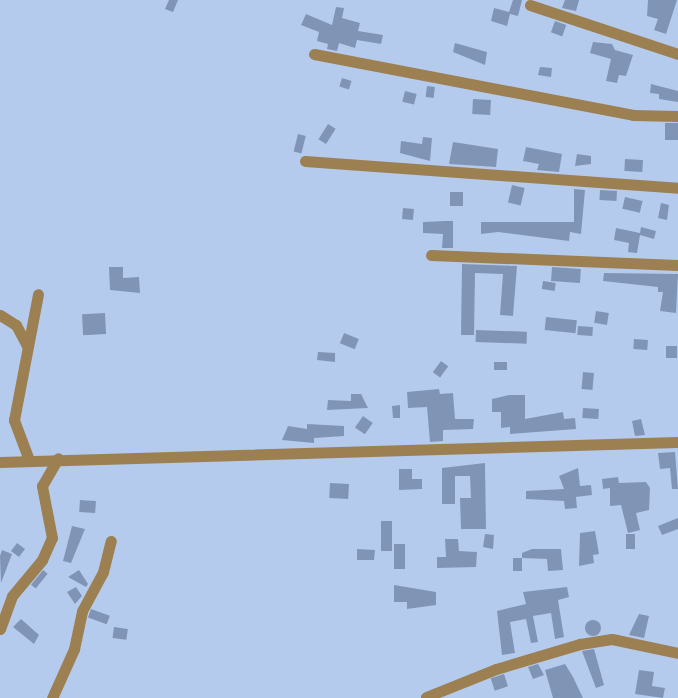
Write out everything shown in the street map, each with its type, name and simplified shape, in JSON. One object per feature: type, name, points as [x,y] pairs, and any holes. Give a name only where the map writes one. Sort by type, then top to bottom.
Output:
[{"type":"street","points":[[530,5],[678,54]]},
{"type":"street","points":[[314,54],[633,115],[678,116]]},
{"type":"street","points":[[305,161],[678,188]]},
{"type":"street","points":[[431,255],[678,265]]},
{"type":"street","points":[[29,460],[14,420],[38,294]]},
{"type":"street","points":[[0,315],[16,324],[27,346]]},
{"type":"street","points":[[0,462],[58,458],[678,442]]},
{"type":"street","points":[[0,629],[12,596],[42,560],[52,538],[42,486],[58,458]]},
{"type":"street","points":[[52,698],[74,649],[82,611],[104,572],[111,541]]},
{"type":"street","points":[[426,697],[496,669],[580,644],[612,639],[678,653]]},
{"type":"building","points":[[169,0],[178,0],[173,12],[165,9]]},
{"type":"building","points":[[513,0],[522,0],[518,16],[510,14],[507,26],[491,21],[494,8],[509,12]]},
{"type":"building","points":[[565,0],[579,0],[576,11],[562,8]]},
{"type":"building","points":[[648,0],[677,0],[666,34],[654,30],[658,19],[647,16]]},
{"type":"building","points":[[336,7],[344,8],[342,18],[360,23],[358,31],[383,35],[381,44],[357,40],[355,48],[339,43],[337,51],[327,49],[328,44],[317,41],[319,32],[301,25],[306,14],[332,25]]},
{"type":"building","points":[[555,21],[566,25],[562,36],[551,32]]},
{"type":"building","points":[[593,42],[612,44],[615,50],[633,55],[626,76],[619,75],[617,83],[606,81],[611,59],[590,53]]},
{"type":"building","points":[[455,43],[487,52],[485,65],[453,52]]},
{"type":"building","points":[[540,67],[552,68],[551,77],[538,75]]},
{"type":"building","points":[[342,78],[352,81],[349,90],[339,87]]},
{"type":"building","points":[[651,84],[678,91],[678,102],[659,99],[659,94],[650,93]]},
{"type":"building","points":[[427,86],[435,87],[434,98],[426,97]]},
{"type":"building","points":[[405,91],[417,94],[414,105],[402,102]]},
{"type":"building","points":[[473,99],[491,100],[490,115],[472,114]]},
{"type":"building","points":[[665,123],[678,123],[678,140],[665,140]]},
{"type":"building","points":[[328,124],[336,129],[326,144],[318,139]]},
{"type":"building","points":[[298,134],[306,136],[301,153],[294,151]]},
{"type":"building","points":[[423,137],[432,138],[430,161],[400,153],[401,141],[422,144]]},
{"type":"building","points":[[453,142],[498,149],[496,167],[449,164]]},
{"type":"building","points":[[526,147],[562,154],[559,172],[537,170],[539,164],[523,161]]},
{"type":"building","points":[[577,154],[591,156],[591,164],[575,166]]},
{"type":"building","points":[[625,159],[643,160],[642,172],[624,171]]},
{"type":"building","points":[[512,185],[525,188],[521,205],[508,203]]},
{"type":"building","points":[[574,189],[585,190],[581,234],[570,232],[569,241],[498,232],[481,234],[481,222],[574,222]]},
{"type":"building","points":[[600,190],[617,191],[616,201],[599,200]]},
{"type":"building","points":[[450,192],[463,192],[463,206],[450,206]]},
{"type":"building","points":[[625,197],[643,201],[640,213],[622,209]]},
{"type":"building","points":[[661,203],[669,205],[667,220],[658,218]]},
{"type":"building","points":[[403,208],[414,209],[413,220],[402,219]]},
{"type":"building","points":[[453,221],[453,248],[442,248],[443,234],[423,233],[423,222]]},
{"type":"building","points":[[641,227],[656,231],[654,239],[640,235],[637,253],[628,252],[629,243],[614,240],[616,228],[640,233]]},
{"type":"building","points":[[462,264],[517,266],[513,316],[500,315],[503,274],[475,273],[474,335],[461,335]]},
{"type":"building","points":[[109,267],[123,267],[123,278],[139,277],[140,293],[110,290]]},
{"type":"building","points":[[552,267],[581,269],[580,283],[551,281]]},
{"type":"building","points":[[604,273],[678,274],[676,313],[660,311],[663,292],[658,292],[658,287],[603,281]]},
{"type":"building","points":[[543,281],[556,283],[555,291],[542,289]]},
{"type":"building","points":[[596,311],[609,313],[607,325],[594,323]]},
{"type":"building","points":[[105,313],[106,334],[83,335],[82,314]]},
{"type":"building","points":[[546,317],[577,320],[575,333],[545,330]]},
{"type":"building","points":[[578,326],[593,327],[592,336],[577,335]]},
{"type":"building","points":[[476,330],[527,332],[527,344],[476,342]]},
{"type":"building","points":[[344,333],[359,339],[355,349],[340,343]]},
{"type":"building","points":[[634,339],[648,340],[647,350],[633,349]]},
{"type":"building","points":[[666,346],[677,346],[677,358],[666,358]]},
{"type":"building","points":[[318,352],[335,353],[335,362],[317,360]]},
{"type":"building","points":[[441,361],[448,366],[440,378],[433,372]]},
{"type":"building","points":[[494,362],[507,362],[507,370],[494,370]]},
{"type":"building","points":[[583,372],[594,373],[592,390],[582,389]]},
{"type":"building","points":[[439,389],[440,394],[453,393],[455,419],[474,419],[473,429],[443,430],[443,441],[430,442],[427,407],[408,408],[407,392]]},
{"type":"building","points":[[351,394],[361,394],[368,408],[327,410],[328,400],[351,401]]},
{"type":"building","points":[[509,395],[525,395],[525,419],[563,412],[564,419],[575,418],[576,429],[510,434],[510,427],[501,428],[501,412],[492,412],[492,399]]},
{"type":"building","points":[[400,405],[400,418],[393,418],[392,406]]},
{"type":"building","points":[[583,408],[599,409],[598,419],[582,418]]},
{"type":"building","points":[[363,416],[373,423],[365,434],[355,427]]},
{"type":"building","points":[[641,419],[645,435],[635,436],[632,421]]},
{"type":"building","points":[[307,424],[344,426],[344,436],[314,438],[314,443],[282,440],[288,426],[307,429]]},
{"type":"building","points":[[675,452],[678,489],[672,489],[670,468],[660,469],[658,453]]},
{"type":"building","points":[[485,463],[486,529],[461,529],[460,498],[471,498],[470,476],[455,476],[455,504],[442,504],[442,468]]},
{"type":"building","points":[[578,468],[580,486],[591,485],[592,495],[576,497],[577,508],[565,509],[564,501],[526,499],[526,491],[564,489],[559,476]]},
{"type":"building","points":[[399,469],[412,469],[412,479],[422,479],[422,489],[399,490]]},
{"type":"building","points":[[618,477],[619,483],[646,482],[650,488],[649,510],[636,513],[640,530],[628,533],[621,505],[610,506],[610,488],[603,489],[602,479]]},
{"type":"building","points":[[330,483],[349,484],[348,499],[329,498]]},
{"type":"building","points":[[80,500],[96,501],[95,513],[79,512]]},
{"type":"building","points":[[678,518],[678,529],[662,535],[658,526]]},
{"type":"building","points":[[381,521],[392,521],[392,551],[381,551]]},
{"type":"building","points":[[72,526],[85,529],[71,563],[63,561]]},
{"type":"building","points":[[595,531],[599,554],[593,555],[594,563],[579,566],[580,533]]},
{"type":"building","points":[[485,534],[494,535],[493,549],[483,547]]},
{"type":"building","points":[[626,534],[635,534],[635,549],[626,549]]},
{"type":"building","points":[[445,539],[458,539],[459,551],[477,552],[476,567],[437,568],[437,557],[446,557]]},
{"type":"building","points":[[17,543],[25,549],[19,557],[11,551]]},
{"type":"building","points":[[394,544],[405,544],[405,569],[394,569]]},
{"type":"building","points":[[357,549],[375,550],[374,560],[357,560]]},
{"type":"building","points":[[532,549],[561,549],[563,570],[548,571],[547,559],[522,558],[522,553]]},
{"type":"building","points":[[2,550],[12,554],[1,583],[0,556]]},
{"type":"building","points":[[513,558],[522,558],[522,571],[513,571]]},
{"type":"building","points":[[43,570],[48,574],[36,589],[31,585]]},
{"type":"building","points":[[79,570],[88,584],[86,587],[68,577]]},
{"type":"building","points":[[394,585],[436,592],[436,605],[407,609],[407,602],[394,602]]},
{"type":"building","points":[[76,587],[82,596],[75,604],[67,592]]},
{"type":"building","points":[[567,587],[569,597],[558,600],[564,637],[555,639],[551,613],[533,616],[538,642],[531,643],[526,619],[510,622],[515,653],[502,655],[497,611],[526,604],[523,592]]},
{"type":"building","points":[[91,609],[110,616],[107,624],[88,617]]},
{"type":"building","points":[[639,614],[649,616],[644,638],[629,635]]},
{"type":"building","points":[[21,619],[39,635],[34,644],[13,627]]},
{"type":"building","points":[[590,620],[596,620],[601,625],[599,634],[590,636],[585,631],[585,625]]},
{"type":"building","points":[[114,627],[128,629],[126,640],[112,638]]},
{"type":"building","points":[[594,649],[604,685],[596,688],[582,651]]},
{"type":"building","points":[[538,664],[544,675],[533,679],[528,667]]},
{"type":"building","points":[[565,664],[583,698],[553,698],[545,670]]},
{"type":"building","points":[[639,670],[654,672],[652,686],[665,688],[663,698],[635,694]]},
{"type":"building","points":[[504,674],[508,686],[495,691],[491,678]]}]
